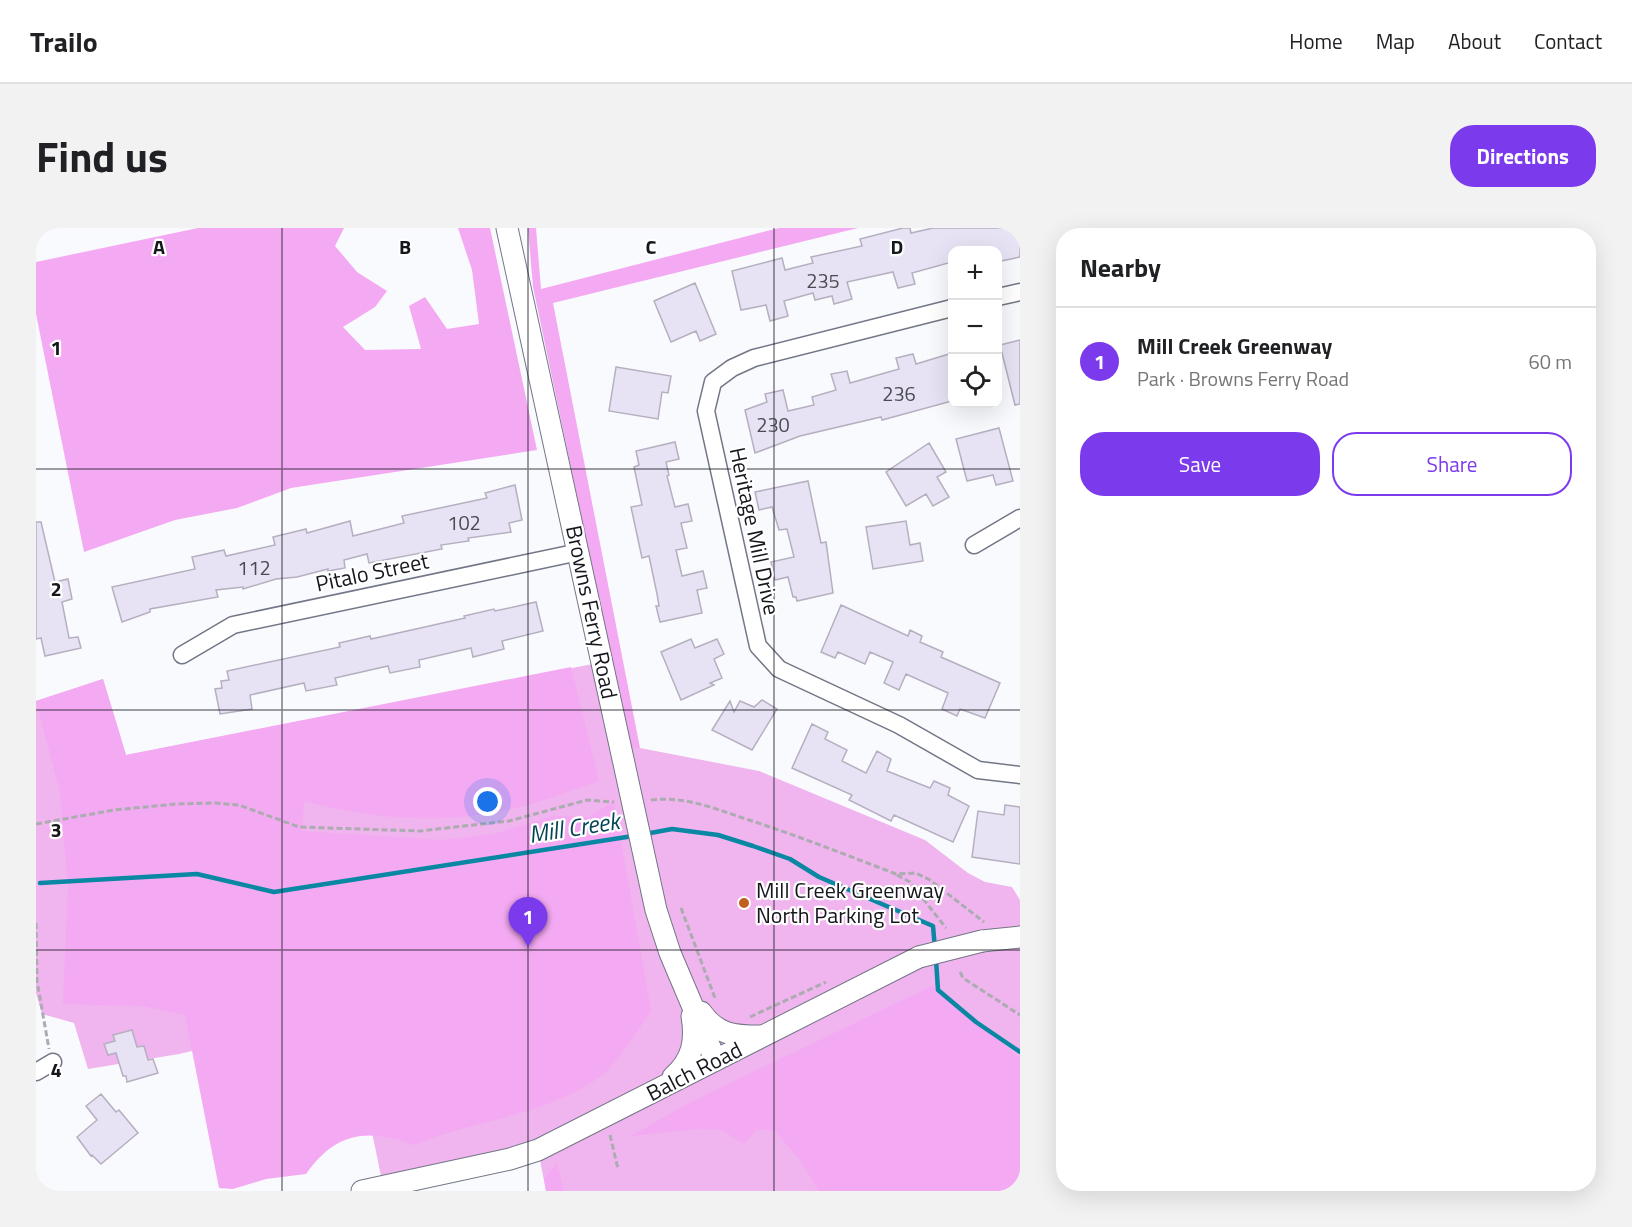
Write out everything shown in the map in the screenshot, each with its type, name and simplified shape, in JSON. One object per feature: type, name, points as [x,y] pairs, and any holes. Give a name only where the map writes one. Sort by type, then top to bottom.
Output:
[{"type":"street","name":"Browns Ferry Road","points":[[507,228],[656,909],[670,953],[715,1059]]},
{"type":"street","points":[[1002,296],[1020,292]]},
{"type":"street","name":"Heritage Mill Drive","points":[[948,309],[754,358],[732,368],[713,382],[706,411],[758,646],[779,669],[899,725],[978,770],[1020,775]]},
{"type":"street","points":[[974,544],[1020,518]]},
{"type":"street","name":"Pitalo Street","points":[[182,655],[233,625],[579,552]]},
{"type":"street","name":"Balch Road","points":[[362,1191],[510,1159],[538,1150],[919,957],[985,933],[1020,937]]},
{"type":"street","name":"Browns Ferry Road","points":[[688,992],[708,1022],[721,1033],[736,1036],[762,1036]]},
{"type":"street","name":"Browns Ferry Road","points":[[659,1089],[684,1068],[695,1038],[688,992]]},
{"type":"street","points":[[36,1072],[53,1062]]},
{"type":"path","points":[[36,824],[114,810],[214,803],[239,805],[299,827],[420,831],[508,821],[587,800],[634,806],[676,799],[697,803],[773,827],[896,874],[910,882],[946,928]]},
{"type":"path","points":[[896,874],[916,873],[930,880],[985,933]]},
{"type":"path","points":[[681,908],[716,1002]]},
{"type":"path","points":[[36,923],[37,981],[53,1062]]},
{"type":"path","points":[[960,972],[963,978],[1020,1015]]},
{"type":"path","points":[[743,1018],[837,977]]},
{"type":"shaded area","points":[[198,228],[344,228],[335,246],[357,272],[387,291],[375,307],[343,327],[365,350],[421,349],[409,306],[425,297],[447,329],[479,324],[472,270],[458,228],[490,228],[537,450],[291,488],[237,508],[175,520],[84,552],[36,314],[36,262]]},
{"type":"shaded area","points":[[528,228],[536,228],[541,289],[779,228],[858,228],[553,303],[640,748],[630,748],[533,287]]},
{"type":"shaded area","points":[[603,662],[622,748],[640,748],[759,771],[925,840],[968,873],[985,882],[1012,887],[1020,900],[1020,1191],[546,1191],[538,1150],[383,1186],[357,1059],[274,1032],[179,1054],[88,1069],[74,1023],[42,1014],[36,993],[36,701],[103,679],[126,755]]},
{"type":"shaded area","points":[[571,667],[599,781],[517,808],[462,817],[384,816],[304,801],[302,831],[441,840],[494,834],[553,816],[589,817],[614,801],[651,1011],[606,1072],[579,1090],[557,1100],[414,1145],[382,1136],[354,1137],[329,1149],[306,1174],[266,1179],[233,1189],[219,1188],[185,1015],[142,1006],[63,1004],[68,887],[60,792],[36,701],[103,679],[126,755]]},
{"type":"shaded area","points":[[932,986],[1020,1058],[1020,1191],[819,1191],[799,1159],[775,1131],[757,1129],[744,1144],[722,1130],[698,1129],[631,1136],[693,1101]]},
{"type":"shaded area","points":[[557,1163],[564,1191],[546,1191],[544,1179]]},
{"type":"building","points":[[903,228],[910,228],[911,233],[933,228],[1020,228],[1020,257],[1002,261],[1002,246],[948,246],[948,263],[912,273],[915,284],[898,288],[893,272],[847,282],[852,299],[834,304],[832,296],[815,300],[813,293],[784,301],[788,316],[770,321],[766,305],[741,310],[732,271],[782,258],[785,270],[813,263],[811,257],[862,246],[860,239]]},
{"type":"building","points":[[695,283],[716,334],[700,341],[696,331],[671,342],[654,301]]},
{"type":"building","points":[[1020,340],[1020,404],[1015,405],[1002,344]]},
{"type":"building","points":[[913,354],[916,364],[948,354],[948,402],[882,420],[881,417],[800,436],[755,453],[745,410],[767,402],[765,394],[783,390],[788,411],[814,405],[812,397],[836,390],[831,374],[847,371],[850,383],[899,369],[896,358]]},
{"type":"building","points":[[616,367],[671,376],[668,393],[662,392],[658,419],[609,411]]},
{"type":"building","points":[[999,428],[1013,481],[996,485],[993,475],[967,481],[956,439]]},
{"type":"building","points":[[675,442],[679,459],[666,462],[669,475],[667,476],[675,507],[688,504],[692,521],[681,523],[687,548],[676,550],[682,576],[703,571],[707,588],[697,590],[702,613],[660,622],[649,556],[642,558],[631,507],[642,505],[634,467],[639,465],[636,451]]},
{"type":"building","points":[[929,443],[946,472],[937,477],[949,497],[933,506],[926,494],[906,506],[886,472]]},
{"type":"building","points":[[808,481],[821,543],[826,542],[833,593],[797,601],[796,597],[793,597],[788,577],[775,580],[771,562],[794,557],[787,529],[779,530],[772,507],[759,510],[755,492]]},
{"type":"building","points":[[515,485],[522,520],[509,523],[511,532],[468,538],[469,541],[441,545],[442,549],[369,563],[367,554],[344,560],[345,568],[276,579],[243,589],[243,587],[216,590],[218,597],[150,609],[150,612],[122,622],[112,587],[195,569],[192,557],[224,550],[226,556],[275,545],[273,537],[306,529],[307,533],[350,521],[353,536],[404,523],[402,516],[487,498],[485,493]]},
{"type":"building","points":[[906,521],[910,545],[920,543],[923,561],[873,569],[866,527]]},
{"type":"building","points":[[36,522],[41,522],[55,582],[68,579],[72,599],[62,602],[69,638],[78,637],[81,648],[45,656],[41,638],[36,639]]},
{"type":"building","points":[[536,602],[543,631],[502,641],[504,649],[473,657],[471,648],[419,660],[420,667],[390,673],[388,666],[335,678],[337,685],[306,691],[304,683],[250,695],[252,709],[220,714],[215,689],[222,688],[221,681],[229,680],[227,671],[340,647],[339,643],[370,636],[371,639],[465,618],[464,616],[494,609],[495,611]]},
{"type":"building","points":[[841,605],[908,636],[910,630],[922,636],[920,642],[943,652],[941,657],[1000,683],[985,718],[960,709],[957,716],[942,709],[948,693],[906,674],[899,690],[884,683],[893,662],[870,652],[865,664],[838,652],[835,658],[821,652]]},
{"type":"building","points":[[691,639],[695,648],[717,639],[724,654],[714,659],[722,678],[710,683],[714,685],[681,700],[661,652]]},
{"type":"building","points":[[762,700],[777,709],[752,750],[712,730],[730,701],[734,712],[740,701],[754,707]]},
{"type":"building","points":[[812,724],[828,732],[825,739],[847,750],[842,761],[866,773],[877,751],[891,759],[887,771],[930,788],[934,781],[950,788],[948,795],[969,806],[953,842],[894,815],[891,821],[849,800],[852,795],[792,768]]},
{"type":"building","points":[[1005,805],[1020,807],[1020,864],[972,857],[978,811],[1004,815]]},
{"type":"building","points":[[132,1030],[137,1047],[144,1046],[148,1060],[153,1059],[158,1073],[127,1082],[116,1053],[108,1055],[104,1044],[115,1041],[113,1035]]},
{"type":"building","points":[[101,1094],[116,1112],[119,1110],[138,1133],[101,1164],[91,1156],[77,1137],[97,1120],[86,1106]]},
{"type":"waterway","name":"Mill Creek","points":[[645,834],[672,829],[718,835],[790,859],[819,877],[933,926],[935,949]]},
{"type":"waterway","name":"Mill Creek","points":[[40,883],[197,874],[274,892],[633,836]]},
{"type":"waterway","name":"Mill Creek","points":[[936,960],[938,990],[976,1022],[1020,1052]]},
{"type":"place","name":"Mill Creek Greenway North Parking Lot","points":[[744,903]]},
{"type":"place","name":"Mill Creek Greenway","points":[[528,947]]}]
